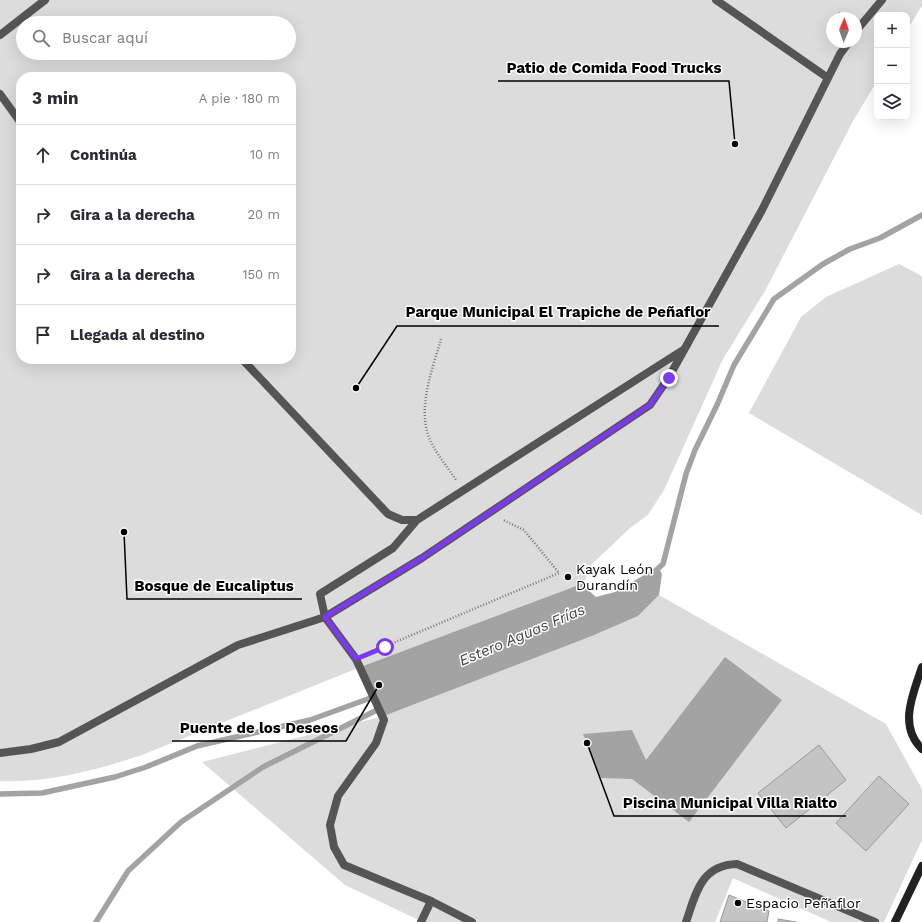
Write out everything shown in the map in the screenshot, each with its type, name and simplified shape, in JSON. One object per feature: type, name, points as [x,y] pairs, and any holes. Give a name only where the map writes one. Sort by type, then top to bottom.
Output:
[{"type":"main road","points":[[922,667],[912,697],[908,719],[913,741],[922,749]]},
{"type":"main road","points":[[895,922],[922,866]]},
{"type":"street","points":[[24,16],[45,0]]},
{"type":"street","points":[[716,0],[828,78]]},
{"type":"street","points":[[862,25],[882,0]]},
{"type":"street","points":[[0,35],[16,23]]},
{"type":"street","points":[[0,753],[31,749],[59,742],[238,645],[325,617],[422,558],[650,405],[669,378],[762,210],[840,54],[844,48]]},
{"type":"street","points":[[0,94],[16,116]]},
{"type":"street","points":[[472,922],[431,901],[344,866],[334,847],[330,825],[338,796],[376,743],[384,720],[356,659],[325,617],[320,594],[393,548],[417,520],[684,350]]},
{"type":"street","points":[[247,364],[388,514],[402,520],[417,520]]},
{"type":"street","points":[[686,922],[698,886],[709,874],[725,864],[737,864],[875,922]]},
{"type":"street","points":[[421,922],[431,901]]},
{"type":"path","points":[[441,339],[427,391],[425,416],[431,443],[462,491]]},
{"type":"path","points":[[356,659],[559,573],[524,530],[489,512]]},
{"type":"shaded area","points":[[0,0],[922,0],[922,6],[910,25],[910,12],[874,12],[874,86],[853,121],[765,291],[723,359],[664,490],[648,515],[630,528],[592,564],[584,583],[363,666],[142,755],[108,766],[54,778],[0,781]]},
{"type":"shaded area","points":[[899,264],[922,276],[922,515],[749,413],[801,317],[826,297]]},
{"type":"shaded area","points":[[659,595],[886,724],[922,789],[922,840],[884,922],[831,922],[733,878],[715,922],[423,922],[345,885],[202,762],[384,716],[592,636],[638,616]]},
{"type":"water","points":[[658,567],[662,574],[659,595],[638,616],[592,636],[384,716],[363,666],[584,583],[587,589],[596,597],[615,592]]},
{"type":"water","points":[[725,657],[782,700],[689,822],[632,779],[601,778],[583,734],[632,730],[646,760]]},
{"type":"building","points":[[819,745],[846,780],[786,828],[758,793]]},
{"type":"building","points":[[879,776],[909,804],[866,851],[836,823]]},
{"type":"building","name":"Espacio Peñaflor","points":[[729,895],[769,911],[767,922],[720,922]]},
{"type":"building","points":[[778,919],[796,922],[778,922]]},
{"type":"waterway","name":"Estero Aguas Frías","points":[[653,573],[663,564],[686,474],[695,450],[717,405],[734,365],[774,299],[823,264],[850,249],[880,238],[922,215]]},
{"type":"waterway","name":"Estero Aguas Frías","points":[[0,794],[42,793],[115,777],[146,767],[197,746],[310,720],[376,696]]},
{"type":"waterway","points":[[96,922],[128,871],[181,822],[263,767],[381,708]]},
{"type":"place","name":"Patio de Comida Food Trucks","points":[[735,144]]},
{"type":"place","name":"Parque Municipal El Trapiche de Peñaflor","points":[[356,388]]},
{"type":"place","name":"Bosque de Eucaliptus","points":[[124,532]]},
{"type":"place","name":"Kayak León Durandín","points":[[568,577]]},
{"type":"place","name":"Puente de los Deseos","points":[[379,685]]},
{"type":"place","name":"Piscina Municipal Villa Rialto","points":[[587,743]]},
{"type":"place","name":"Espacio Peñaflor","points":[[738,903]]},
{"type":"route","points":[[385,647],[356,659],[325,617],[422,558],[650,405],[669,378]]}]
